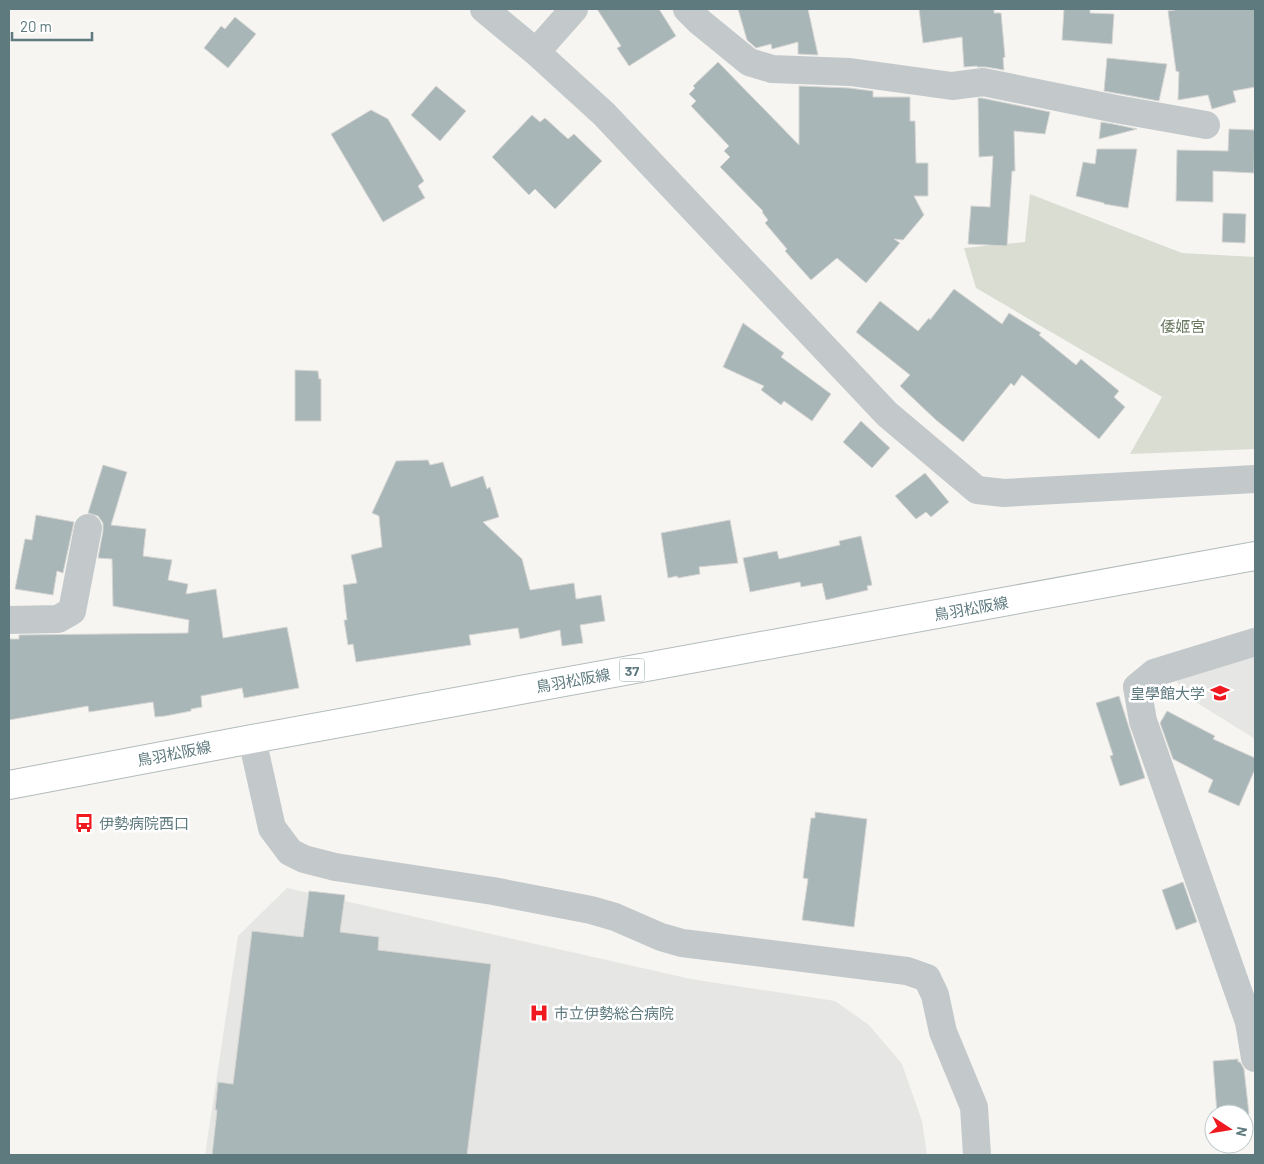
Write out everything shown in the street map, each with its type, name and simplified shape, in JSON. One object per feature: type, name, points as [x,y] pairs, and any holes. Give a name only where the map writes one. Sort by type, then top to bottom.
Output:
[{"type":"main road","name":"鳥羽松阪線","points":[[9,785],[1255,556]]},
{"type":"street","points":[[484,9],[536,52],[604,114],[887,414],[977,490],[1004,493],[1255,479]]},
{"type":"street","points":[[536,52],[574,9]]},
{"type":"street","points":[[687,9],[749,62],[772,69],[850,72],[952,86],[984,82],[1206,125]]},
{"type":"street","points":[[9,620],[58,619],[72,611],[88,528]]},
{"type":"street","points":[[1255,642],[1154,673],[1137,687],[1143,721],[1249,1022],[1255,1058]]},
{"type":"street","points":[[252,739],[272,828],[290,852],[304,860],[335,867],[493,891],[591,910],[615,917],[661,937],[682,943],[907,971],[927,978],[935,995],[943,1032],[974,1107],[977,1155]]},
{"type":"shaded area","name":"皇學館大学","points":[[1255,652],[1255,739],[1191,699],[1174,677]]},
{"type":"shaded area","name":"市立伊勢総合病院","points":[[287,888],[691,979],[835,1001],[869,1025],[902,1064],[922,1121],[927,1155],[205,1155],[238,936]]},
{"type":"green space","name":"倭姬宮","points":[[1030,194],[1182,253],[1255,257],[1255,449],[1130,454],[1162,397],[976,288],[964,248],[1025,242]]},
{"type":"building","points":[[597,9],[659,9],[676,36],[629,66],[617,48],[621,46]]},
{"type":"building","points":[[738,9],[808,9],[818,55],[798,54],[798,42],[772,49],[771,44],[756,48],[747,40]]},
{"type":"building","points":[[919,9],[994,9],[994,13],[1001,13],[1005,57],[1003,58],[1004,70],[977,66],[964,67],[962,37],[923,43]]},
{"type":"building","points":[[1064,9],[1090,9],[1090,13],[1114,14],[1112,44],[1062,40]]},
{"type":"building","points":[[1175,9],[1255,9],[1255,87],[1233,91],[1236,102],[1212,109],[1208,95],[1178,100],[1179,72],[1176,71],[1168,11]]},
{"type":"building","points":[[235,17],[256,34],[228,68],[204,48],[221,26],[225,29]]},
{"type":"building","points":[[1107,58],[1167,64],[1159,101],[1104,91]]},
{"type":"building","points":[[718,62],[799,145],[799,86],[873,91],[873,97],[910,97],[910,121],[915,121],[916,163],[928,163],[928,196],[914,196],[924,215],[903,240],[894,239],[900,243],[866,283],[837,258],[811,280],[785,251],[787,249],[765,223],[768,220],[763,211],[720,167],[730,157],[724,151],[729,146],[691,106],[696,101],[689,94],[695,88],[693,86]]},
{"type":"building","points":[[436,86],[466,111],[440,141],[411,115]]},
{"type":"building","points":[[978,98],[1050,112],[1045,134],[1014,131],[1015,171],[1012,171],[1007,246],[968,244],[971,206],[990,207],[993,156],[979,157]]},
{"type":"building","points":[[371,110],[388,119],[424,181],[418,186],[425,198],[383,222],[331,134]]},
{"type":"building","points":[[532,115],[540,122],[545,118],[568,139],[574,134],[602,161],[555,209],[535,189],[529,195],[492,157]]},
{"type":"building","points":[[1101,122],[1113,124],[1137,129],[1099,139]]},
{"type":"building","points":[[1229,129],[1255,130],[1254,173],[1213,171],[1213,202],[1176,201],[1177,150],[1228,151]]},
{"type":"building","points":[[1097,149],[1137,149],[1128,208],[1076,196],[1083,162],[1095,164]]},
{"type":"building","points":[[1223,213],[1246,214],[1245,243],[1222,242]]},
{"type":"building","points":[[954,289],[1002,324],[1009,313],[1041,333],[1039,335],[1076,365],[1081,359],[1119,391],[1114,397],[1125,407],[1099,439],[1022,375],[1014,386],[1011,383],[963,442],[900,386],[910,375],[856,332],[880,301],[918,331],[929,318],[930,320]]},
{"type":"building","points":[[743,323],[784,353],[781,357],[831,394],[812,421],[784,401],[781,405],[761,390],[764,386],[723,367]]},
{"type":"building","points":[[295,370],[318,371],[319,379],[321,379],[321,421],[295,421]]},
{"type":"building","points":[[861,421],[890,448],[872,468],[843,442]]},
{"type":"building","points":[[428,460],[430,465],[443,462],[451,487],[483,476],[487,489],[490,487],[499,517],[483,522],[522,559],[530,590],[574,583],[576,599],[601,595],[605,621],[580,625],[583,643],[562,646],[560,630],[520,639],[518,628],[469,635],[471,645],[356,662],[353,644],[348,645],[344,620],[347,620],[343,585],[357,583],[351,555],[382,547],[379,516],[372,513],[396,461]]},
{"type":"building","points":[[103,465],[127,472],[111,525],[146,529],[143,556],[172,560],[168,580],[188,584],[186,594],[216,589],[223,638],[287,627],[299,688],[244,698],[242,688],[201,696],[202,707],[165,716],[155,717],[153,702],[89,712],[88,706],[9,720],[9,639],[19,639],[19,635],[188,633],[189,620],[113,606],[112,559],[98,558],[103,523],[98,516],[88,513]]},
{"type":"building","points":[[925,473],[949,502],[931,517],[926,512],[916,519],[895,496]]},
{"type":"building","points":[[36,515],[74,522],[63,573],[57,571],[53,595],[15,589],[25,539],[32,540]]},
{"type":"building","points":[[730,520],[738,563],[699,567],[700,574],[668,578],[661,533]]},
{"type":"building","points":[[861,536],[872,585],[867,586],[868,590],[826,600],[822,583],[801,587],[800,582],[750,592],[743,558],[777,551],[779,559],[840,545],[839,541]]},
{"type":"building","points":[[1119,696],[1145,778],[1120,786],[1110,756],[1113,755],[1096,703]]},
{"type":"building","points":[[1167,711],[1215,736],[1213,739],[1255,758],[1255,769],[1239,806],[1208,792],[1213,780],[1173,759],[1160,723]]},
{"type":"building","points":[[815,812],[867,819],[854,927],[802,920],[808,879],[803,878],[811,818],[815,818]]},
{"type":"building","points":[[1183,882],[1197,922],[1176,930],[1162,890]]},
{"type":"building","points":[[309,891],[345,895],[340,932],[379,937],[378,950],[491,964],[467,1155],[212,1155],[218,1082],[233,1084],[252,931],[303,937]]},
{"type":"building","points":[[1238,1059],[1238,1062],[1240,1062],[1244,1069],[1248,1104],[1216,1104],[1213,1061]]},
{"type":"place","name":"皇學館大学","points":[[1220,693]]},
{"type":"place","name":"伊勢病院西口","points":[[84,823]]},
{"type":"place","name":"市立伊勢総合病院","points":[[539,1013]]}]
